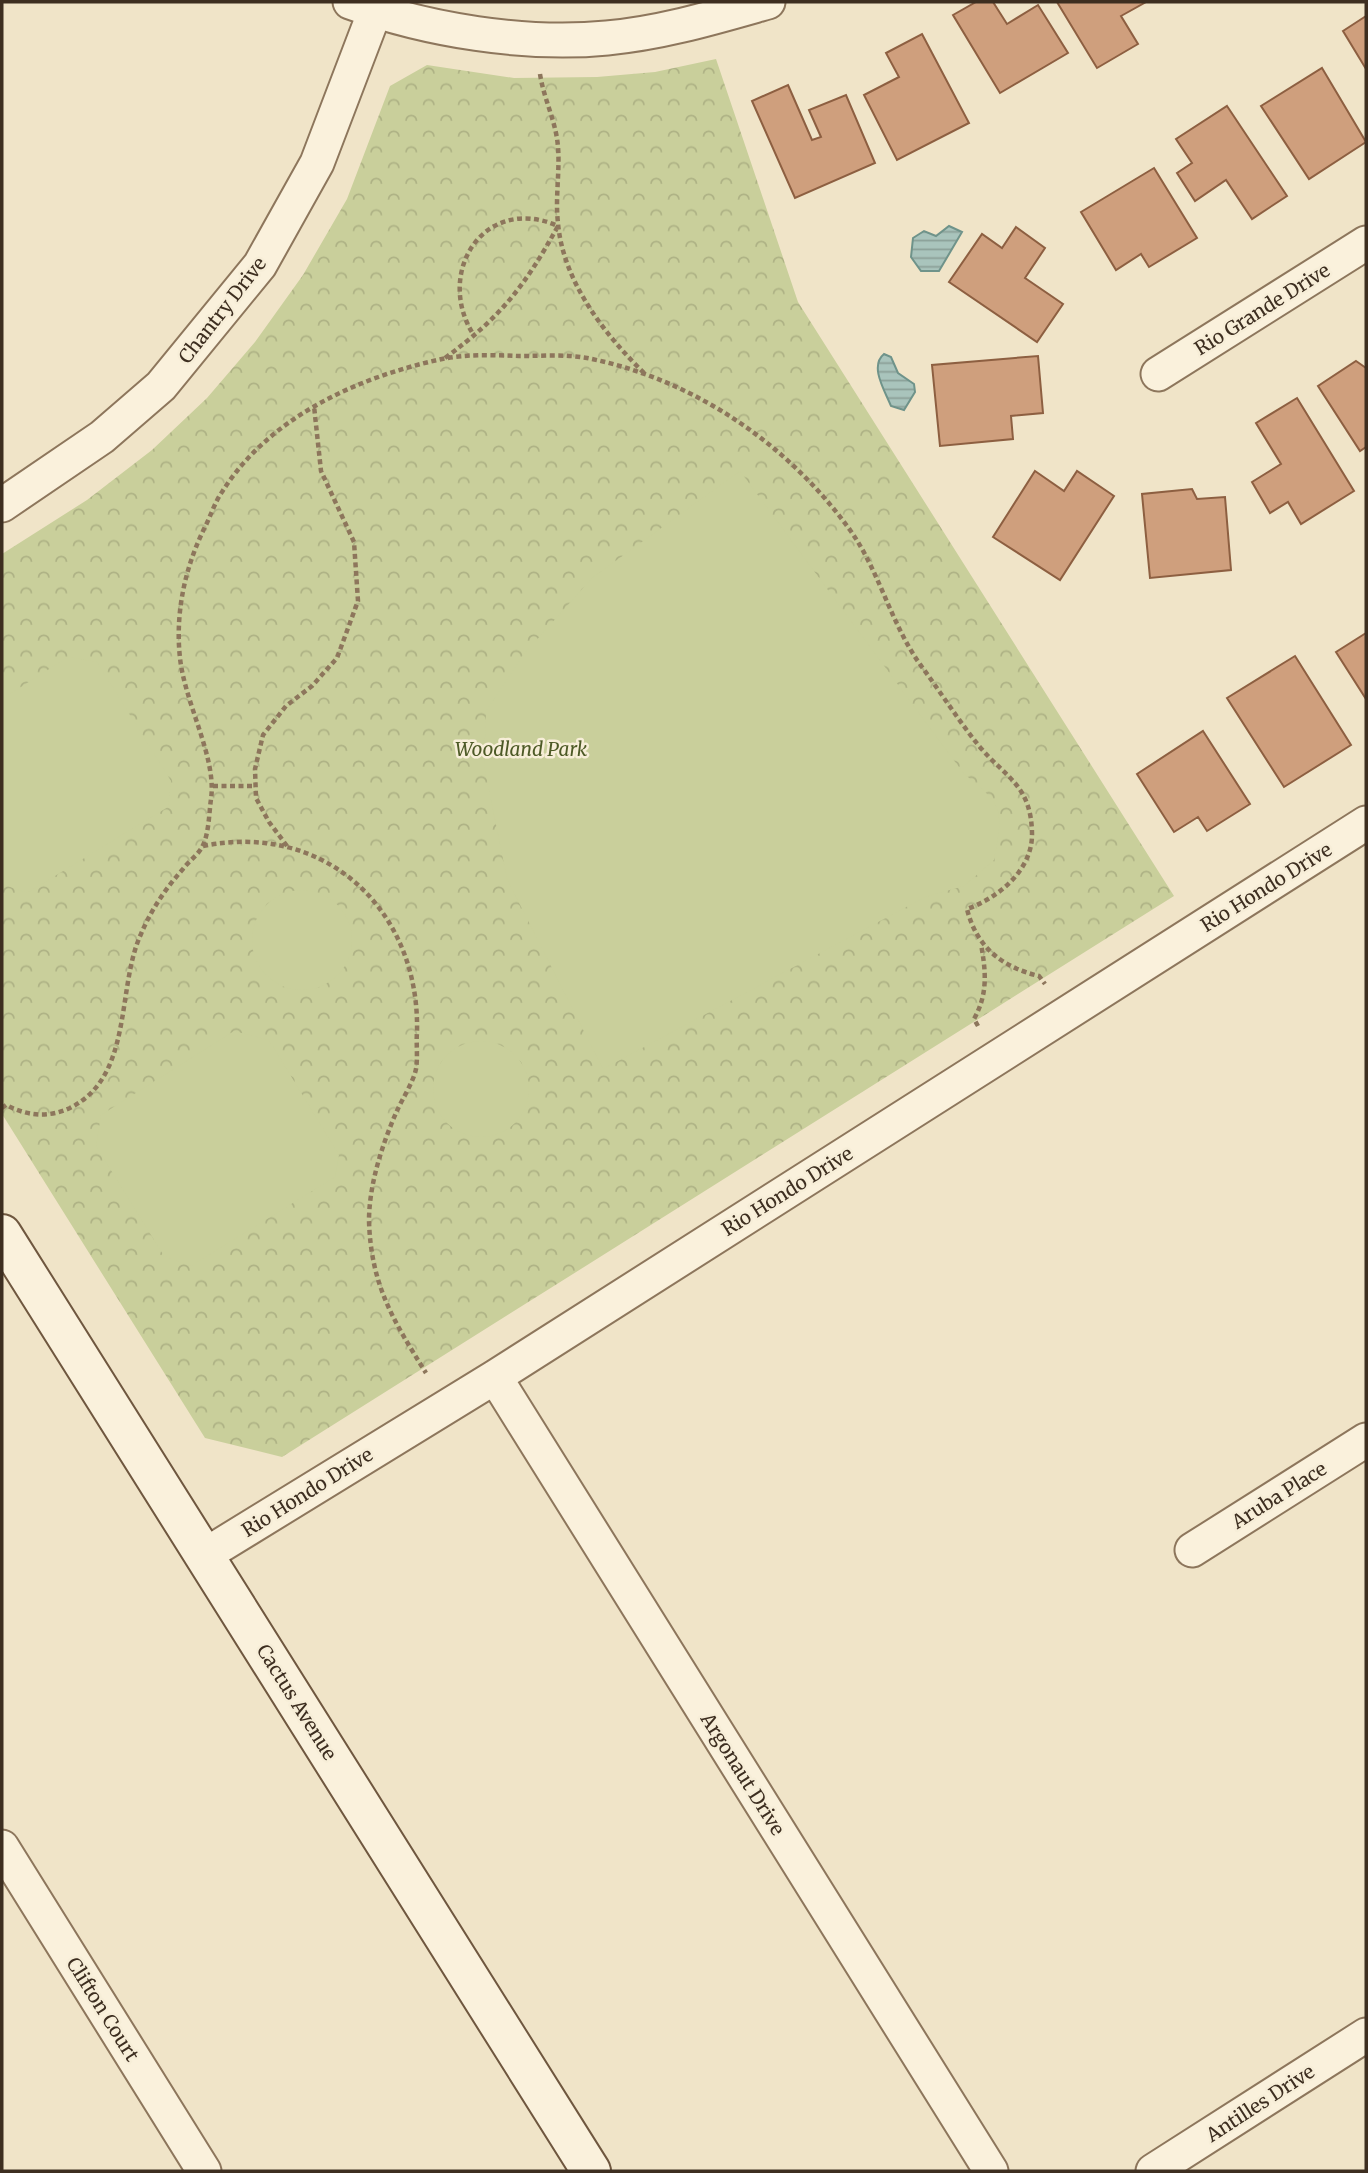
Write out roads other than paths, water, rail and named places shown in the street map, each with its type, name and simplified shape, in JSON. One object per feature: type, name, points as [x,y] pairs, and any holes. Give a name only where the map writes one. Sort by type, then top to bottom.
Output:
[{"type":"main road","name":"Cactus Avenue","points":[[2,1234],[591,2171]]},
{"type":"street","points":[[363,6],[450,29],[520,38],[605,38],[685,26],[768,2]]},
{"type":"street","name":"Chantry Drive","points":[[2,505],[102,437],[161,386],[260,265],[317,163],[363,6]]},
{"type":"street","name":"Rio Grande Drive","points":[[1158,374],[1366,243]]},
{"type":"street","name":"Rio Hondo Drive","points":[[205,1555],[495,1377],[1366,823]]},
{"type":"street","name":"Argonaut Drive","points":[[495,1377],[991,2171]]},
{"type":"street","name":"Aruba Place","points":[[1192,1550],[1366,1440]]},
{"type":"street","name":"Clifton Court","points":[[2,1847],[204,2171]]},
{"type":"street","name":"Antilles Drive","points":[[1153,2171],[1366,2035]]},
{"type":"water","points":[[949,226],[962,232],[939,271],[921,271],[911,257],[913,238],[924,231],[936,236]]},
{"type":"water","points":[[884,354],[891,357],[898,373],[914,384],[915,392],[904,410],[891,406],[882,386],[878,365]]},
{"type":"park label","name":"Woodland Park","points":[[521,749]]}]
